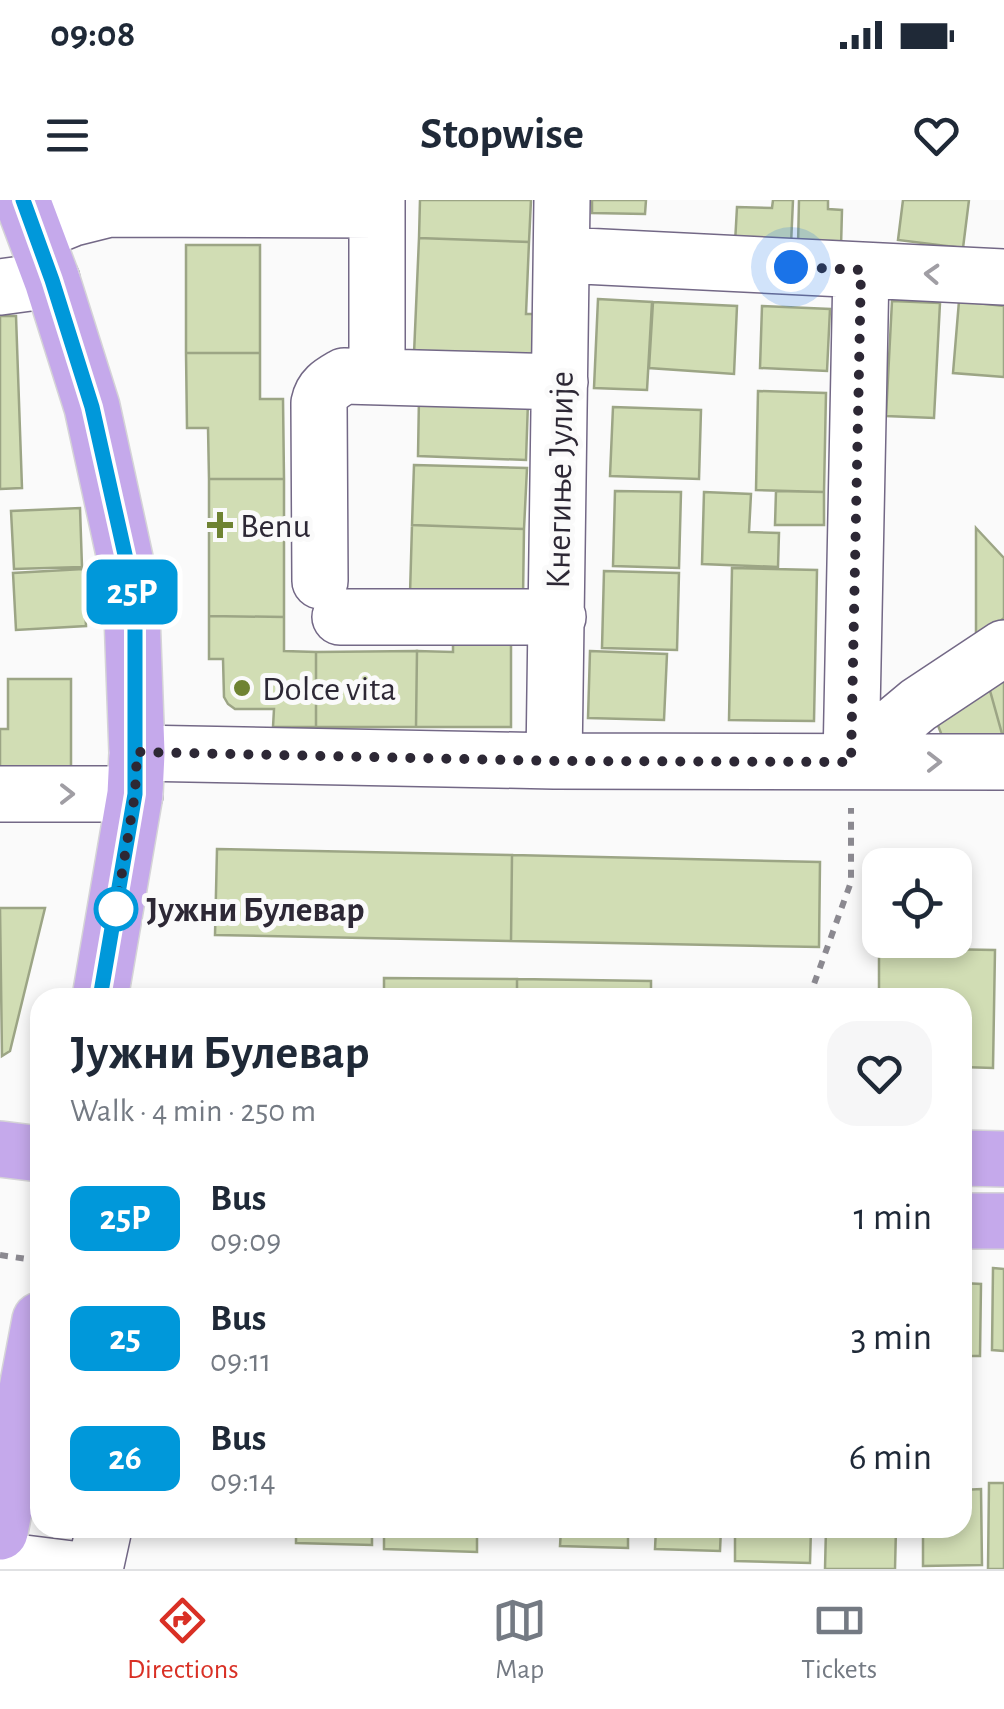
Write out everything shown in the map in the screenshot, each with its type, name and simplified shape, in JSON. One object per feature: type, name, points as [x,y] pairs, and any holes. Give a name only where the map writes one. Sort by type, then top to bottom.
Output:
[{"type":"main road","points":[[28,250],[92,407],[132,586],[136,773],[102,988]]},
{"type":"main road","points":[[0,1149],[30,1153]]},
{"type":"main road","points":[[972,1158],[1004,1159]]},
{"type":"main road","points":[[972,1221],[1004,1221]]},
{"type":"main road","points":[[0,1532],[30,1373]]},
{"type":"street","name":"Кнегиње Јулије","points":[[554,761],[562,200]]},
{"type":"street","points":[[28,250],[74,218],[109,209],[377,205],[377,377]]},
{"type":"street","points":[[562,256],[1004,277]]},
{"type":"street","points":[[851,762],[861,270]]},
{"type":"street","points":[[558,617],[330,599],[322,393],[344,376],[560,382]]},
{"type":"street","points":[[851,762],[918,705],[1004,648]]},
{"type":"street","points":[[0,794],[136,773],[554,761],[1004,762]]},
{"type":"street","points":[[95,1569],[102,1538]]},
{"type":"street","points":[[0,1560],[72,1569]]},
{"type":"path","points":[[816,988],[852,882],[851,762]]},
{"type":"path","points":[[0,1256],[30,1260]]},
{"type":"building","points":[[420,200],[531,200],[529,242],[419,238]]},
{"type":"building","points":[[592,200],[646,200],[645,214],[592,213]]},
{"type":"building","points":[[773,200],[793,200],[791,245],[735,243],[737,207],[772,208]]},
{"type":"building","points":[[799,200],[828,200],[828,209],[842,210],[841,247],[798,246]]},
{"type":"building","points":[[903,200],[969,200],[963,248],[898,240]]},
{"type":"building","points":[[419,238],[529,242],[526,314],[543,314],[541,358],[414,354]]},
{"type":"building","points":[[186,245],[260,245],[260,353],[186,353]]},
{"type":"building","points":[[598,299],[652,302],[647,390],[594,388]]},
{"type":"building","points":[[892,301],[940,303],[934,418],[886,416]]},
{"type":"building","points":[[959,301],[1004,306],[1004,377],[953,373]]},
{"type":"building","points":[[653,302],[737,306],[734,374],[649,368]]},
{"type":"building","points":[[762,306],[830,309],[827,371],[760,368]]},
{"type":"building","points":[[0,316],[16,316],[22,488],[0,489]]},
{"type":"building","points":[[186,353],[260,353],[260,399],[283,399],[284,479],[209,479],[208,428],[187,428]]},
{"type":"building","points":[[758,391],[826,393],[824,492],[756,490]]},
{"type":"building","points":[[419,397],[528,402],[526,460],[418,456]]},
{"type":"building","points":[[613,407],[701,410],[699,479],[610,476]]},
{"type":"building","points":[[414,465],[527,468],[524,529],[412,525]]},
{"type":"building","points":[[209,479],[284,479],[284,617],[209,616]]},
{"type":"building","points":[[615,491],[681,492],[679,568],[613,566]]},
{"type":"building","points":[[776,491],[824,492],[824,525],[775,525]]},
{"type":"building","points":[[704,492],[751,494],[749,532],[779,533],[778,567],[702,564]]},
{"type":"building","points":[[80,508],[82,567],[14,569],[11,511]]},
{"type":"building","points":[[412,525],[524,529],[523,598],[410,594]]},
{"type":"building","points":[[976,528],[1004,558],[1004,618],[976,640]]},
{"type":"building","points":[[732,568],[817,570],[814,721],[729,720]]},
{"type":"building","points":[[83,569],[86,626],[16,630],[13,573]]},
{"type":"building","points":[[604,571],[679,573],[677,650],[602,648]]},
{"type":"building","points":[[209,616],[284,617],[284,651],[316,652],[316,727],[273,727],[274,709],[235,709],[228,704],[224,697],[223,659],[209,659]]},
{"type":"building","points":[[453,642],[511,643],[511,727],[416,727],[417,651],[453,652]]},
{"type":"building","points":[[417,651],[416,727],[316,727],[316,652]]},
{"type":"building","points":[[590,651],[667,654],[664,720],[588,718]]},
{"type":"building","points":[[1004,678],[1004,741],[989,687]]},
{"type":"building","points":[[8,679],[71,679],[71,786],[0,786],[0,729],[8,729]]},
{"type":"building","points":[[989,687],[1004,741],[948,751],[937,723]]},
{"type":"building","points":[[217,849],[512,855],[511,941],[215,935]]},
{"type":"building","points":[[512,855],[820,862],[819,947],[511,941]]},
{"type":"building","points":[[0,908],[45,908],[10,1051],[2,1056]]},
{"type":"building","points":[[972,950],[995,950],[993,1068],[972,1067],[972,988],[879,988],[879,958],[972,958]]},
{"type":"building","points":[[384,978],[517,979],[517,988],[384,988]]},
{"type":"building","points":[[517,979],[651,981],[651,988],[517,988]]},
{"type":"building","points":[[993,1268],[1004,1269],[1004,1351],[992,1350]]},
{"type":"building","points":[[972,1284],[981,1284],[980,1356],[972,1356]]},
{"type":"building","points":[[989,1483],[1004,1483],[1004,1569],[988,1569]]},
{"type":"building","points":[[972,1489],[981,1489],[982,1565],[923,1566],[923,1538],[972,1538]]},
{"type":"building","points":[[296,1538],[372,1538],[372,1545],[296,1543]]},
{"type":"building","points":[[384,1538],[477,1538],[477,1552],[384,1549]]},
{"type":"building","points":[[560,1538],[628,1538],[628,1548],[560,1546]]},
{"type":"building","points":[[656,1538],[721,1538],[720,1551],[655,1549]]},
{"type":"building","points":[[735,1538],[811,1538],[810,1563],[735,1561]]},
{"type":"building","points":[[826,1538],[896,1538],[895,1569],[825,1569]]},
{"type":"bus line","name":"25P","points":[[23,200],[92,407],[132,586],[135,794],[102,988]]},
{"type":"place","name":"Benu","points":[[220,525]]},
{"type":"place","name":"Dolce vita","points":[[242,688]]},
{"type":"place","name":"Јужни Булевар","points":[[116,909]]},
{"type":"route","points":[[116,909],[135,794],[137,752],[554,761],[851,762],[861,270],[791,267]]}]
